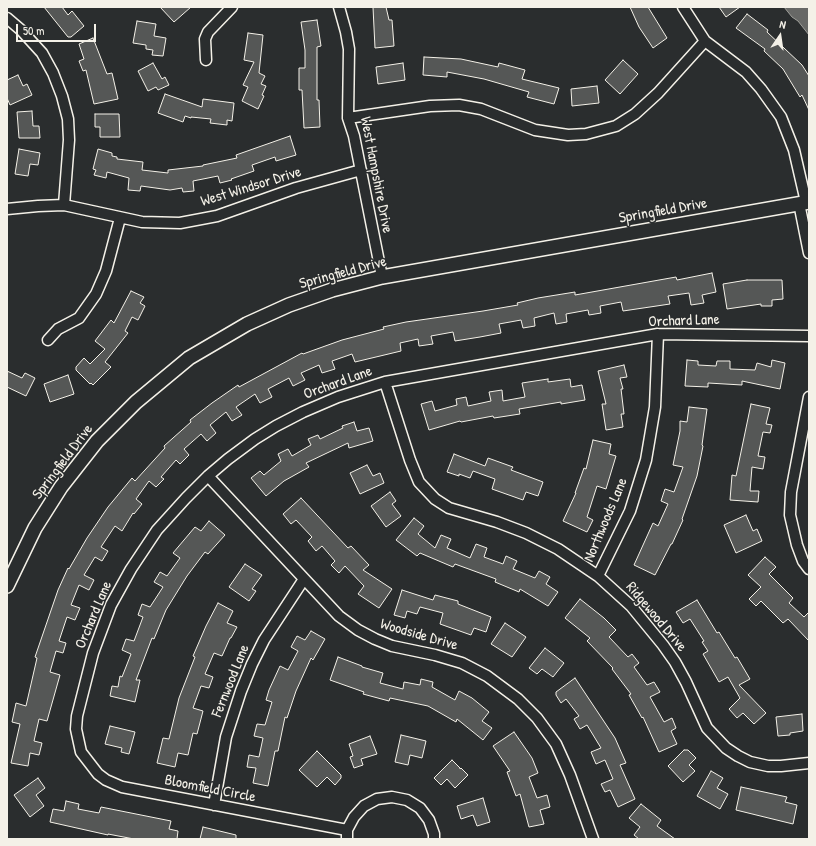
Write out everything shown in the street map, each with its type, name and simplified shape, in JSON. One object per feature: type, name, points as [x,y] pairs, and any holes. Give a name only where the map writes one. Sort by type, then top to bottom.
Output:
[{"type":"street","points":[[206,60],[205,39],[208,32],[232,7]]},
{"type":"street","name":"West Hampshire Drive","points":[[339,7],[345,26],[349,49],[348,118],[354,136],[382,278]]},
{"type":"street","points":[[683,7],[705,41],[746,72],[761,89],[781,117],[794,150],[805,202],[809,253]]},
{"type":"street","points":[[7,18],[21,30],[42,53],[53,73],[62,96],[68,119],[69,140],[64,205]]},
{"type":"street","points":[[348,118],[430,106],[459,105],[481,109],[535,130],[568,135],[586,134],[616,126],[635,114],[658,93],[705,41]]},
{"type":"street","name":"West Windsor Drive","points":[[7,209],[64,205],[142,222],[174,223],[217,216],[296,188],[361,170]]},
{"type":"street","name":"Springfield Drive","points":[[7,586],[35,528],[61,487],[97,440],[153,386],[189,358],[247,324],[289,305],[332,290],[382,278],[805,202]]},
{"type":"street","points":[[48,340],[58,329],[79,318],[96,294],[106,271],[120,218]]},
{"type":"street","name":"Orchard Lane","points":[[81,752],[76,729],[77,716],[93,653],[112,605],[131,569],[158,530],[186,498],[208,476],[255,439],[303,412],[338,397],[385,382],[658,334],[687,333],[809,336]]},
{"type":"street","name":"Northwoods Lane","points":[[598,576],[630,511],[646,460],[655,407],[658,334]]},
{"type":"street","name":"Ridgewood Drive","points":[[385,382],[410,460],[419,482],[435,499],[449,508],[497,522],[526,533],[558,549],[598,576],[631,606],[663,645],[675,662],[686,682],[707,728],[726,748],[750,762],[768,766],[809,763]]},
{"type":"street","points":[[809,397],[791,492],[790,515],[801,556],[809,569]]},
{"type":"street","name":"Woodside Drive","points":[[208,476],[339,616],[364,634],[392,646],[435,655],[462,663],[487,676],[518,699],[536,718],[556,744],[570,775],[593,839]]},
{"type":"street","name":"Fernwood Lane","points":[[214,805],[226,736],[241,691],[264,640],[304,579]]},
{"type":"street","name":"Bloomfield Circle","points":[[81,752],[98,774],[106,780],[122,787],[347,834],[354,817],[364,806],[377,799],[392,797],[407,800],[420,808],[429,820],[434,839]]},
{"type":"shaded area","points":[[784,7],[809,7],[809,35],[798,21],[792,17]]},
{"type":"building","points":[[44,7],[62,7],[68,15],[72,11],[84,26],[71,37],[68,37]]},
{"type":"building","points":[[160,7],[191,7],[174,22]]},
{"type":"building","points":[[373,7],[386,7],[389,20],[392,20],[394,46],[375,48]]},
{"type":"building","points":[[630,7],[648,7],[667,38],[653,48],[639,27]]},
{"type":"building","points":[[719,7],[740,7],[726,17]]},
{"type":"building","points":[[747,14],[768,30],[767,32],[802,65],[809,76],[809,110],[802,95],[800,97],[783,69],[764,51],[765,49],[736,28]]},
{"type":"building","points":[[317,20],[321,46],[317,47],[317,100],[319,100],[320,127],[304,128],[302,90],[299,90],[299,68],[305,68],[305,50],[301,22]]},
{"type":"building","points":[[137,21],[156,24],[154,36],[166,38],[163,56],[152,55],[153,50],[146,49],[146,45],[133,43]]},
{"type":"building","points":[[248,33],[263,35],[259,73],[265,76],[261,84],[266,86],[262,95],[264,96],[258,109],[242,101],[248,87],[243,85],[254,62],[244,60]]},
{"type":"building","points":[[93,38],[107,74],[112,73],[118,99],[94,104],[86,70],[83,71],[79,61],[84,59],[79,44]]},
{"type":"building","points":[[424,57],[461,59],[498,67],[499,63],[525,70],[522,79],[559,88],[554,104],[527,97],[529,92],[484,79],[447,72],[447,77],[423,75]]},
{"type":"building","points":[[623,60],[638,74],[620,94],[605,80]]},
{"type":"building","points":[[153,63],[162,79],[165,77],[169,85],[158,90],[156,87],[148,91],[138,71]]},
{"type":"building","points":[[403,63],[405,80],[378,84],[376,67]]},
{"type":"building","points":[[18,75],[23,86],[27,84],[32,95],[10,105],[7,98],[7,80]]},
{"type":"building","points":[[597,86],[599,103],[572,106],[571,89]]},
{"type":"building","points":[[165,94],[202,107],[203,99],[234,103],[232,121],[227,120],[227,125],[210,123],[211,119],[191,118],[185,116],[183,122],[158,113]]},
{"type":"building","points":[[32,111],[33,126],[39,126],[40,138],[19,138],[17,112]]},
{"type":"building","points":[[95,114],[119,114],[120,137],[100,137],[100,127],[95,127]]},
{"type":"building","points":[[290,136],[296,155],[276,161],[275,157],[252,165],[254,171],[231,179],[232,180],[220,183],[218,176],[193,181],[194,191],[183,192],[182,188],[170,190],[141,186],[140,191],[128,190],[129,178],[107,172],[106,178],[94,175],[96,170],[93,169],[98,149],[112,153],[112,156],[117,157],[117,159],[143,162],[142,170],[168,173],[168,170],[203,166],[237,158],[236,155]]},
{"type":"building","points":[[19,149],[40,153],[38,165],[30,164],[28,176],[15,174]]},
{"type":"building","points":[[712,273],[716,292],[702,295],[704,303],[691,305],[689,293],[668,296],[670,304],[623,311],[621,302],[600,306],[601,313],[589,315],[588,310],[566,314],[567,322],[556,324],[554,313],[534,318],[535,326],[523,328],[521,320],[499,324],[501,333],[455,341],[453,332],[431,336],[433,344],[419,346],[418,339],[400,343],[401,351],[355,362],[352,354],[332,361],[335,369],[322,373],[319,365],[301,373],[305,380],[293,386],[289,378],[268,389],[272,397],[260,403],[255,394],[236,407],[242,415],[232,421],[226,412],[210,425],[216,433],[207,441],[201,434],[184,449],[189,455],[180,464],[176,460],[161,477],[164,479],[156,487],[149,481],[136,499],[142,504],[134,514],[133,513],[122,531],[115,526],[101,547],[108,551],[102,561],[95,557],[84,575],[94,580],[89,590],[79,585],[71,605],[80,608],[75,620],[67,617],[59,641],[66,643],[63,653],[56,651],[50,672],[60,675],[47,721],[39,719],[34,741],[42,743],[39,755],[30,753],[28,766],[11,763],[20,724],[12,722],[16,703],[26,706],[37,658],[35,657],[58,590],[68,568],[69,569],[87,538],[108,507],[132,478],[135,481],[165,448],[164,446],[191,422],[190,420],[212,403],[238,385],[239,387],[302,353],[303,354],[342,340],[384,329],[383,327],[406,322],[518,305],[517,303],[538,298],[575,292],[575,295],[676,277],[677,280]]},
{"type":"building","points":[[747,280],[782,280],[783,299],[772,300],[772,306],[761,306],[761,304],[727,309],[723,284]]},
{"type":"building","points":[[131,291],[144,297],[140,303],[145,306],[138,320],[132,317],[125,331],[128,333],[105,362],[111,367],[93,385],[91,383],[90,384],[76,370],[76,367],[84,358],[90,364],[105,349],[95,341],[111,320],[114,323]]},
{"type":"building","points":[[687,360],[698,361],[698,365],[716,366],[717,361],[730,361],[730,369],[755,370],[757,363],[771,367],[772,360],[785,363],[780,389],[742,381],[742,385],[708,383],[708,387],[685,386]]},
{"type":"building","points":[[624,365],[627,377],[620,378],[623,389],[621,389],[624,414],[621,414],[623,427],[606,430],[602,404],[606,404],[598,371]]},
{"type":"building","points":[[7,371],[22,378],[25,373],[35,378],[26,396],[7,387]]},
{"type":"building","points":[[68,375],[74,394],[50,402],[44,384]]},
{"type":"building","points":[[548,379],[548,382],[570,379],[571,387],[582,385],[585,400],[561,404],[561,402],[519,409],[520,414],[460,421],[429,430],[421,404],[432,401],[435,411],[457,405],[456,399],[466,397],[468,406],[491,401],[489,392],[502,390],[503,401],[525,397],[522,383]]},
{"type":"building","points":[[751,404],[770,408],[766,424],[772,425],[770,433],[763,432],[758,456],[765,457],[763,469],[752,467],[750,491],[759,491],[758,502],[730,500],[732,475],[736,476]]},
{"type":"building","points":[[689,407],[707,409],[703,446],[697,476],[682,519],[683,520],[655,575],[634,565],[653,523],[658,526],[668,504],[661,501],[665,489],[674,492],[683,467],[673,465],[680,431],[680,421],[687,422]]},
{"type":"building","points":[[354,422],[357,431],[369,428],[373,441],[349,448],[348,443],[306,463],[309,467],[284,481],[266,496],[251,478],[260,471],[264,475],[281,461],[278,454],[288,449],[292,456],[311,445],[308,439],[318,435],[320,439],[343,428],[342,426]]},
{"type":"building","points":[[593,440],[611,444],[609,454],[616,456],[606,489],[597,486],[587,517],[593,520],[587,532],[563,521],[576,493],[584,468],[586,469]]},
{"type":"building","points":[[454,454],[485,466],[488,458],[513,467],[511,470],[543,482],[538,496],[526,492],[523,500],[492,489],[495,479],[473,471],[470,478],[447,472]]},
{"type":"building","points":[[367,465],[373,476],[380,473],[384,483],[360,494],[350,473]]},
{"type":"building","points":[[390,492],[396,501],[392,504],[401,516],[386,527],[371,506]]},
{"type":"building","points":[[301,498],[348,548],[351,546],[369,565],[363,570],[392,589],[379,608],[358,594],[364,586],[345,566],[339,573],[331,565],[335,561],[322,546],[316,551],[308,541],[312,537],[296,520],[291,524],[283,514]]},
{"type":"building","points":[[746,515],[753,531],[757,529],[762,541],[736,553],[724,525]]},
{"type":"building","points":[[414,518],[424,526],[418,534],[435,548],[441,535],[451,539],[447,548],[470,558],[476,544],[487,548],[484,557],[503,564],[506,556],[517,561],[513,569],[535,578],[539,571],[550,577],[546,584],[558,592],[548,606],[520,589],[519,592],[495,582],[496,579],[455,564],[453,567],[420,553],[417,556],[396,540]]},
{"type":"building","points":[[209,521],[225,535],[208,554],[205,552],[187,576],[166,610],[154,639],[152,638],[136,680],[140,680],[135,702],[110,696],[112,686],[118,687],[120,676],[122,677],[131,654],[122,650],[126,639],[134,641],[143,617],[138,615],[142,604],[150,607],[163,587],[154,582],[160,572],[167,576],[180,558],[173,553],[195,527],[201,531]]},
{"type":"building","points":[[765,557],[776,567],[769,574],[793,598],[789,603],[804,617],[809,612],[809,641],[788,619],[783,623],[761,601],[756,606],[749,599],[761,587],[748,575]]},
{"type":"building","points":[[245,564],[262,575],[252,589],[256,591],[249,601],[229,587]]},
{"type":"building","points":[[402,590],[433,600],[435,595],[458,601],[458,604],[491,617],[486,632],[474,628],[471,635],[440,624],[443,613],[420,607],[417,614],[407,611],[405,618],[394,615]]},
{"type":"building","points":[[580,599],[604,618],[616,630],[609,637],[628,657],[632,654],[639,663],[634,667],[647,685],[654,682],[660,692],[650,697],[664,722],[672,718],[676,728],[671,731],[677,744],[659,752],[643,717],[642,718],[629,695],[631,694],[612,669],[613,668],[587,641],[590,638],[565,618]]},
{"type":"building","points":[[697,600],[717,633],[719,632],[735,658],[737,657],[750,679],[739,685],[766,713],[754,724],[743,713],[737,718],[729,709],[740,698],[728,677],[719,682],[703,654],[708,651],[702,642],[704,641],[690,619],[683,623],[676,612]]},
{"type":"building","points":[[218,603],[233,611],[227,623],[237,627],[222,656],[214,653],[205,674],[213,677],[209,688],[201,686],[193,708],[203,711],[197,734],[193,733],[188,755],[178,753],[175,767],[157,763],[163,738],[169,739],[179,698],[195,657],[193,656]]},
{"type":"building","points":[[505,623],[526,637],[512,657],[491,644]]},
{"type":"building","points":[[311,631],[325,639],[313,660],[311,658],[296,691],[287,718],[285,717],[278,751],[275,751],[268,786],[253,783],[256,768],[247,767],[249,755],[259,757],[263,738],[254,736],[257,724],[265,725],[272,702],[266,700],[269,690],[280,666],[288,670],[298,651],[291,647],[297,636],[305,640]]},
{"type":"building","points":[[545,648],[564,663],[553,677],[542,669],[537,674],[529,668]]},
{"type":"building","points":[[338,657],[362,667],[383,673],[380,683],[403,689],[404,682],[420,685],[421,679],[433,682],[432,687],[455,700],[459,691],[472,698],[489,712],[482,721],[492,728],[483,740],[457,719],[456,722],[428,706],[390,698],[389,701],[363,694],[364,692],[330,680]]},
{"type":"building","points":[[575,678],[615,738],[626,763],[620,765],[635,799],[618,807],[610,790],[605,792],[601,784],[613,779],[605,760],[596,764],[591,752],[601,748],[587,725],[580,729],[574,719],[579,716],[566,699],[561,703],[556,695],[556,692]]},
{"type":"building","points":[[802,714],[803,731],[790,733],[790,735],[778,736],[776,717]]},
{"type":"building","points":[[110,726],[135,732],[129,754],[121,752],[122,748],[105,744]]},
{"type":"building","points":[[514,732],[532,758],[538,773],[529,777],[537,798],[547,795],[550,807],[540,810],[544,824],[529,827],[520,794],[516,796],[507,772],[510,771],[493,746]]},
{"type":"building","points":[[401,735],[426,741],[422,758],[410,755],[408,765],[395,762]]},
{"type":"building","points":[[370,736],[377,754],[361,759],[363,765],[354,768],[350,757],[353,756],[349,744]]},
{"type":"building","points":[[684,750],[688,750],[696,758],[689,765],[695,771],[683,782],[668,766]]},
{"type":"building","points":[[317,751],[341,775],[341,778],[335,785],[327,777],[317,787],[299,770]]},
{"type":"building","points":[[452,760],[468,775],[455,788],[447,779],[441,785],[434,778]]},
{"type":"building","points":[[711,771],[723,778],[717,788],[728,794],[720,809],[697,796]]},
{"type":"building","points":[[38,778],[45,788],[36,795],[44,806],[30,817],[14,795]]},
{"type":"building","points":[[741,787],[787,797],[785,802],[797,805],[793,824],[736,810]]},
{"type":"building","points":[[483,798],[490,822],[477,826],[473,815],[461,819],[457,806]]},
{"type":"building","points":[[66,801],[79,804],[78,809],[99,813],[101,807],[171,821],[169,829],[178,831],[177,839],[134,839],[108,835],[50,822],[53,809],[64,811]]},
{"type":"building","points":[[641,804],[661,820],[657,826],[675,839],[639,839],[634,835],[640,827],[629,818]]},
{"type":"building","points":[[203,827],[236,835],[236,839],[200,839]]}]
